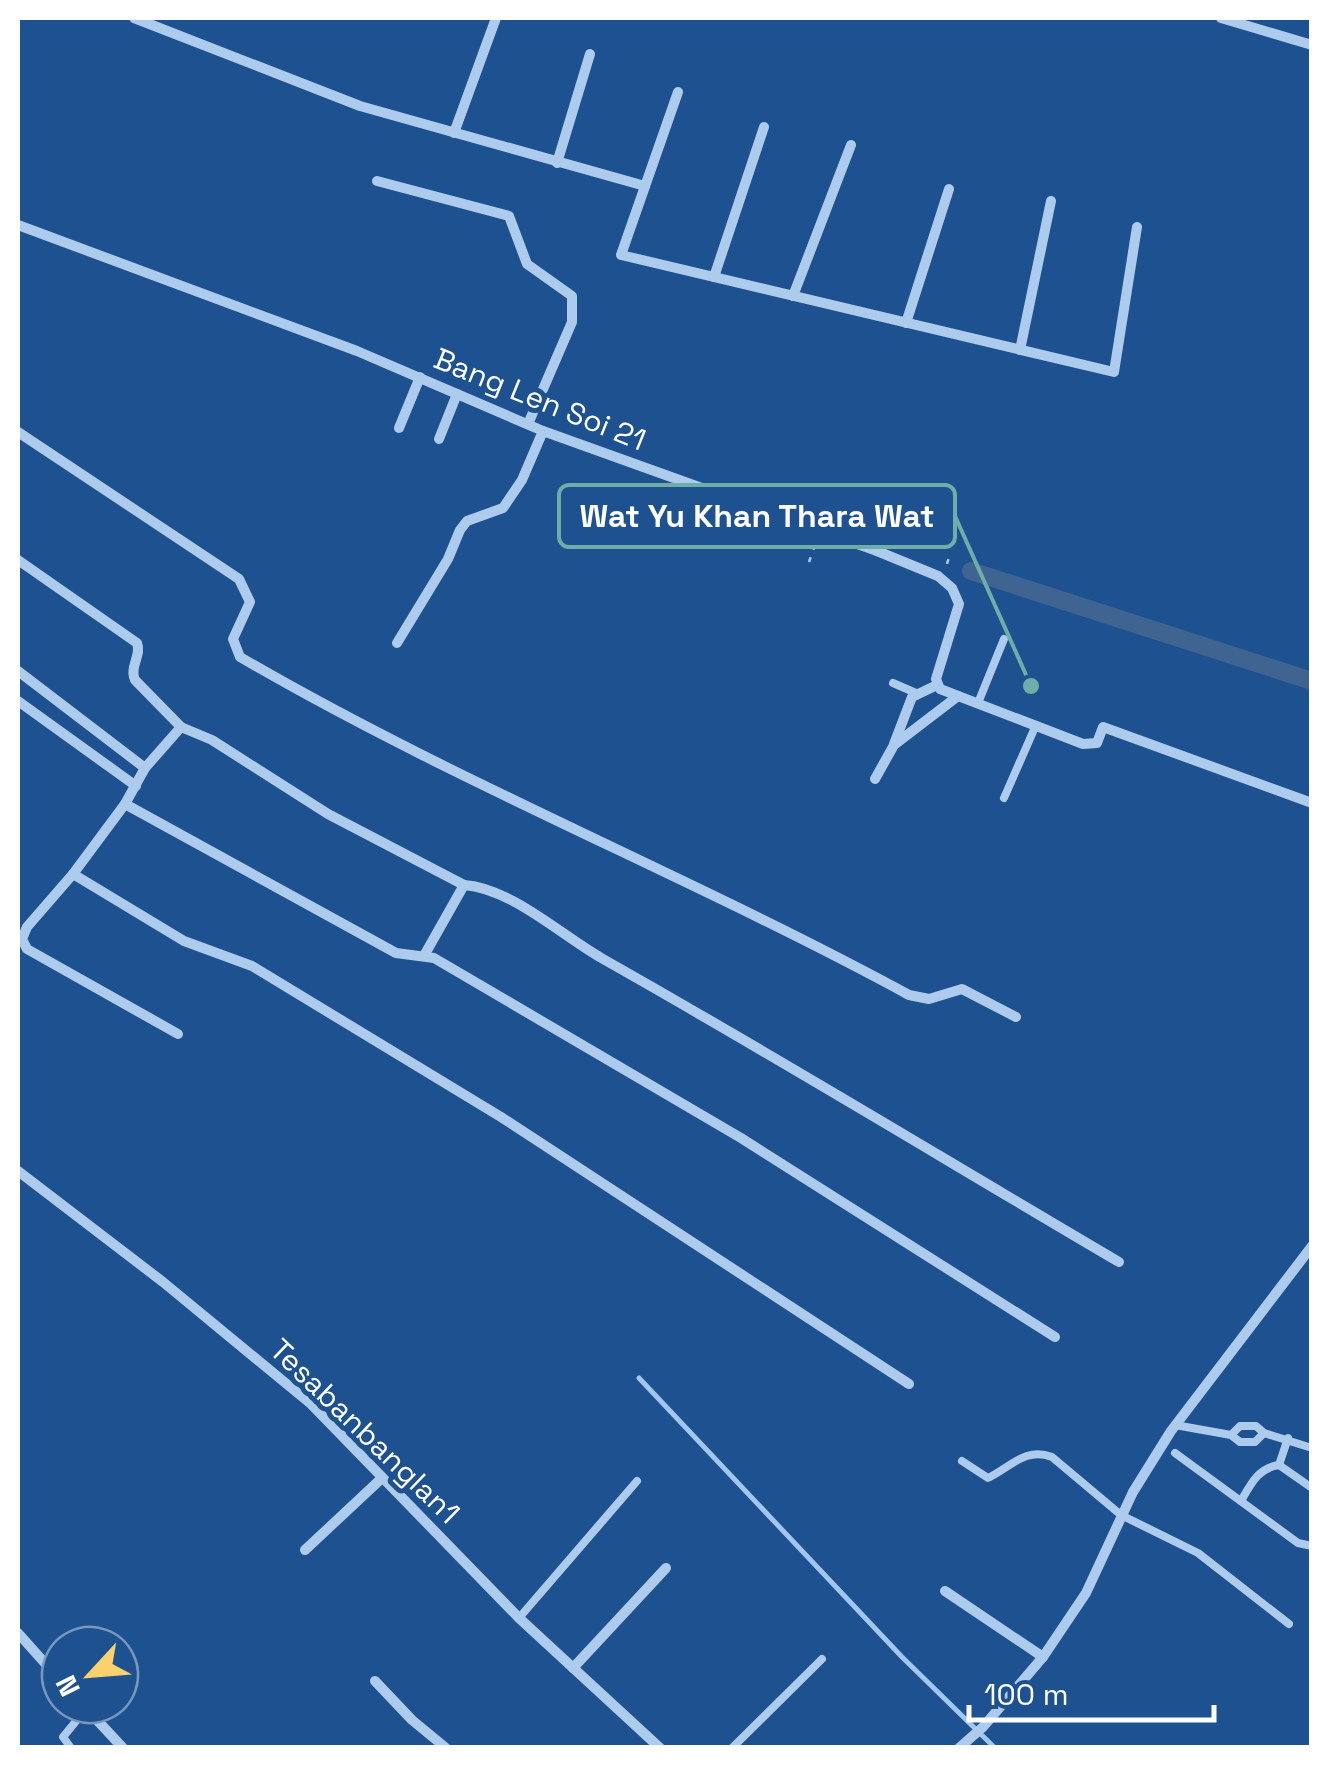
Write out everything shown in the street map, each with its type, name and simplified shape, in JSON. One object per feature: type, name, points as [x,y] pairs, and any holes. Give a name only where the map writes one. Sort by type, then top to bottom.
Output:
[{"type":"street","points":[[134,18],[360,106],[645,186]]},
{"type":"street","points":[[454,133],[496,18]]},
{"type":"street","points":[[1221,18],[1312,45]]},
{"type":"street","points":[[556,163],[590,54]]},
{"type":"street","points":[[678,92],[621,255],[1114,372],[1137,227]]},
{"type":"street","points":[[714,277],[764,127]]},
{"type":"street","points":[[793,296],[851,145]]},
{"type":"street","points":[[377,181],[509,216],[527,264],[572,296],[572,322],[528,424]]},
{"type":"street","points":[[906,323],[949,189]]},
{"type":"street","points":[[1020,350],[1050,201]]},
{"type":"street","name":"Bang Len Soi 21","points":[[18,225],[255,312],[543,431],[877,550],[938,576],[952,588],[959,604],[936,682]]},
{"type":"street","points":[[399,428],[420,378]]},
{"type":"street","points":[[439,438],[457,394]]},
{"type":"street","points":[[398,643],[460,530],[467,522],[503,508],[522,480],[543,431]]},
{"type":"street","points":[[18,432],[239,579],[250,602],[233,638],[240,657],[410,750],[633,856],[909,995],[928,999],[962,989],[1016,1017]]},
{"type":"street","points":[[877,550],[891,514],[903,508],[914,510]]},
{"type":"street","points":[[18,560],[137,643],[132,674],[135,680],[180,727],[212,740],[328,814],[464,885],[498,894],[598,957],[870,1112],[1119,1262]]},
{"type":"street","points":[[19,676],[145,768]]},
{"type":"street","points":[[875,779],[916,693],[936,682],[958,696],[1092,745],[1097,743],[1104,727],[1312,803]]},
{"type":"street","points":[[894,745],[958,696]]},
{"type":"street","points":[[18,702],[136,786]]},
{"type":"street","points":[[178,1034],[27,948],[22,939],[27,927],[125,804],[145,768],[180,727]]},
{"type":"street","points":[[125,804],[396,953],[425,954],[741,1138],[1055,1337]]},
{"type":"street","points":[[73,874],[184,941],[252,966],[469,1098],[909,1384]]},
{"type":"street","points":[[425,954],[464,885]]},
{"type":"street","name":"Tesabanbanglan1","points":[[18,1172],[162,1282],[310,1404],[519,1618],[660,1748]]},
{"type":"street","points":[[959,1748],[983,1727],[1043,1657],[1086,1593],[1133,1492],[1175,1426],[1310,1252]]},
{"type":"street","points":[[306,1550],[382,1478]]},
{"type":"street","points":[[572,1668],[666,1568]]},
{"type":"street","points":[[945,1591],[1043,1657]]},
{"type":"street","points":[[18,1634],[40,1658]]},
{"type":"street","points":[[375,1680],[412,1720],[446,1748]]},
{"type":"street","points":[[101,1725],[123,1748]]},
{"type":"lane","points":[[978,704],[1004,639]]},
{"type":"lane","points":[[892,683],[916,693]]},
{"type":"lane","points":[[1004,798],[1036,726]]},
{"type":"lane","points":[[1175,1426],[1231,1434],[1240,1426],[1256,1426],[1264,1433],[1312,1448]]},
{"type":"lane","points":[[1279,1464],[1288,1438]]},
{"type":"lane","points":[[962,1461],[988,1478],[1023,1456],[1039,1452],[1052,1456],[1121,1515],[1198,1553],[1288,1624]]},
{"type":"lane","points":[[1174,1453],[1298,1543],[1312,1546]]},
{"type":"lane","points":[[1241,1501],[1254,1478],[1268,1466],[1279,1464],[1312,1488]]},
{"type":"lane","points":[[519,1618],[637,1481]]},
{"type":"lane","points":[[732,1748],[822,1659]]},
{"type":"lane","points":[[71,1725],[62,1737],[71,1748]]},
{"type":"path","points":[[809,562],[820,532]]},
{"type":"waterway","points":[[971,571],[1312,681]]},
{"type":"waterway","points":[[639,1378],[902,1657],[995,1748]]},
{"type":"place","name":"Wat Yu Khan Thara Wat","points":[[1031,686]]}]
